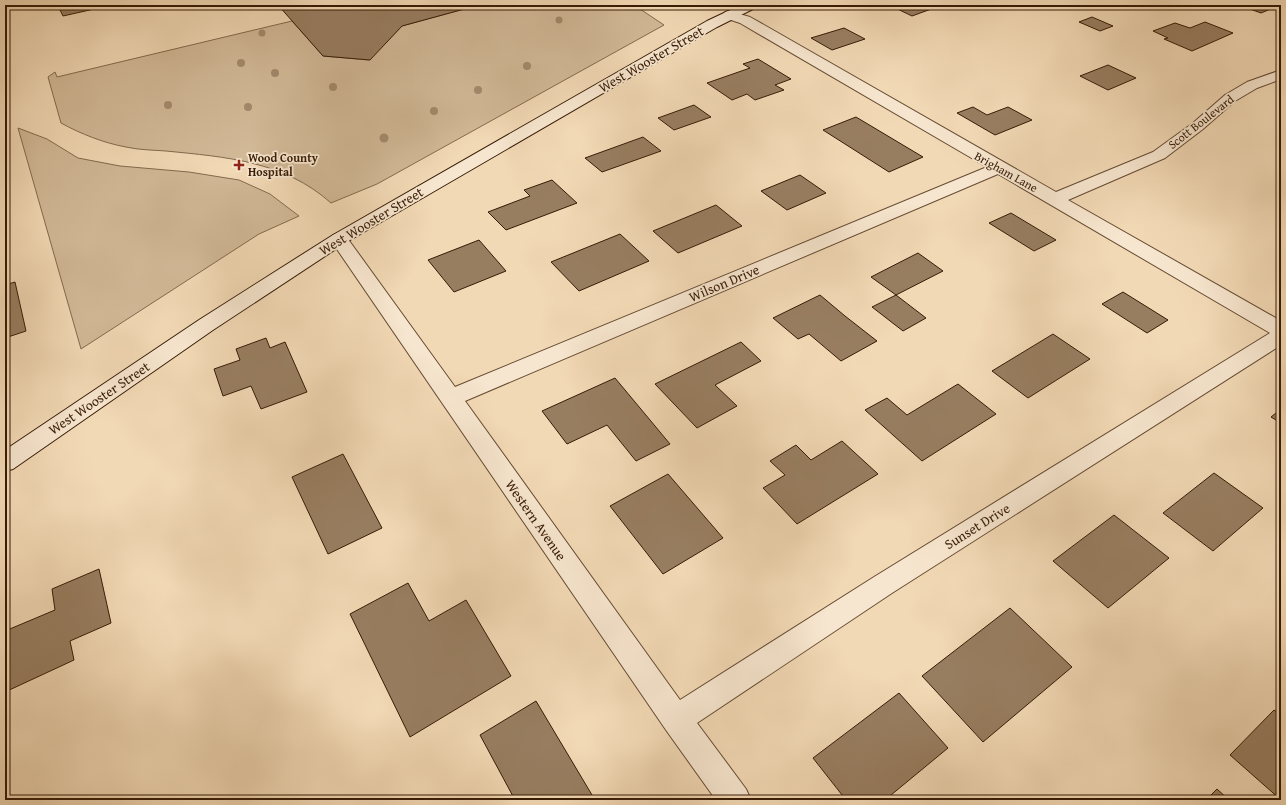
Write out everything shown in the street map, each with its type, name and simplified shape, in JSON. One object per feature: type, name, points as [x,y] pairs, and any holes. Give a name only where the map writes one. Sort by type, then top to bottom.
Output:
[{"type":"street","name":"West Wooster Street","points":[[5,462],[206,325],[339,239],[497,146],[730,15],[751,5]]},
{"type":"street","name":"Brigham Lane","points":[[730,15],[745,20],[998,168],[1055,199],[1281,330]]},
{"type":"street","name":"Scott Boulevard","points":[[1055,199],[1159,155],[1198,126],[1230,98],[1252,85],[1281,74]]},
{"type":"street","name":"Wilson Drive","points":[[450,398],[998,168]]},
{"type":"street","name":"Western Avenue","points":[[339,239],[676,720],[735,800]]},
{"type":"street","name":"Sunset Drive","points":[[676,720],[883,585],[1281,335]]},
{"type":"shaded area","points":[[479,5],[634,5],[664,25],[377,184],[331,203],[313,189],[294,178],[253,164],[210,156],[131,148],[101,141],[76,131],[61,123],[48,77],[55,72],[57,77],[292,21],[323,56],[369,60],[402,26]]},
{"type":"shaded area","points":[[18,128],[47,139],[78,158],[120,166],[189,172],[239,180],[270,194],[299,216],[259,234],[81,349]]},
{"type":"building","points":[[47,5],[112,5],[63,16],[58,6],[49,8]]},
{"type":"building","points":[[278,5],[479,5],[402,26],[370,60],[323,56]]},
{"type":"building","points":[[889,5],[928,5],[934,8],[912,16]]},
{"type":"building","points":[[1239,5],[1280,5],[1261,13]]},
{"type":"building","points":[[1092,17],[1113,26],[1100,31],[1079,22]]},
{"type":"building","points":[[1205,22],[1233,33],[1192,51],[1164,39],[1168,38],[1153,31],[1175,23],[1190,28]]},
{"type":"building","points":[[844,28],[865,39],[832,50],[811,38]]},
{"type":"building","points":[[758,59],[791,79],[775,85],[784,90],[755,100],[747,94],[732,100],[707,83],[750,68],[743,64]]},
{"type":"building","points":[[1108,65],[1136,78],[1108,90],[1080,76]]},
{"type":"building","points":[[694,105],[711,117],[674,130],[658,118]]},
{"type":"building","points":[[973,107],[987,115],[1008,107],[1032,120],[995,135],[957,113]]},
{"type":"building","points":[[856,117],[923,157],[889,172],[823,130]]},
{"type":"building","points":[[643,137],[661,151],[602,172],[585,158]]},
{"type":"building","points":[[800,175],[826,193],[787,210],[761,191]]},
{"type":"building","points":[[552,180],[577,203],[506,230],[488,212],[530,196],[524,190]]},
{"type":"building","points":[[716,205],[742,226],[678,253],[653,231]]},
{"type":"building","points":[[1011,213],[1056,240],[1034,251],[989,223]]},
{"type":"building","points":[[620,234],[649,261],[579,291],[551,262]]},
{"type":"building","points":[[479,240],[506,271],[454,292],[428,260]]},
{"type":"building","points":[[918,253],[943,271],[896,295],[871,277]]},
{"type":"building","points":[[15,282],[26,331],[5,338],[5,285]]},
{"type":"building","points":[[1123,292],[1168,320],[1147,333],[1102,304]]},
{"type":"building","points":[[820,295],[877,341],[841,361],[809,334],[798,339],[773,318]]},
{"type":"building","points":[[896,295],[926,318],[903,331],[872,307]]},
{"type":"building","points":[[1053,334],[1090,359],[1028,398],[992,371]]},
{"type":"building","points":[[266,338],[270,348],[285,342],[307,392],[261,409],[251,386],[223,396],[214,369],[240,360],[236,349]]},
{"type":"building","points":[[741,342],[761,361],[715,385],[737,406],[697,428],[655,384]]},
{"type":"building","points":[[615,378],[670,444],[636,461],[607,425],[567,444],[542,411]]},
{"type":"building","points":[[958,384],[996,414],[922,461],[865,410],[887,398],[907,415]]},
{"type":"building","points":[[1281,409],[1281,423],[1271,417]]},
{"type":"building","points":[[842,441],[878,474],[797,524],[763,488],[785,475],[770,461],[796,445],[811,460]]},
{"type":"building","points":[[343,454],[382,528],[328,554],[292,477]]},
{"type":"building","points":[[1214,473],[1263,508],[1213,551],[1163,513]]},
{"type":"building","points":[[668,474],[723,538],[663,574],[610,506]]},
{"type":"building","points":[[1114,515],[1169,558],[1108,608],[1053,561]]},
{"type":"building","points":[[99,569],[111,623],[70,641],[74,660],[5,692],[5,631],[55,610],[52,589]]},
{"type":"building","points":[[408,583],[429,621],[466,600],[511,676],[410,737],[350,614]]},
{"type":"building","points":[[1010,608],[1072,667],[983,742],[922,676]]},
{"type":"building","points":[[899,693],[948,748],[885,800],[846,800],[813,758]]},
{"type":"building","points":[[536,701],[595,800],[515,800],[480,735]]},
{"type":"building","points":[[1274,710],[1281,715],[1281,800],[1230,755]]},
{"type":"building","points":[[1217,789],[1229,800],[1206,800]]},
{"type":"place","name":"Wood County Hospital","points":[[239,165]]}]
